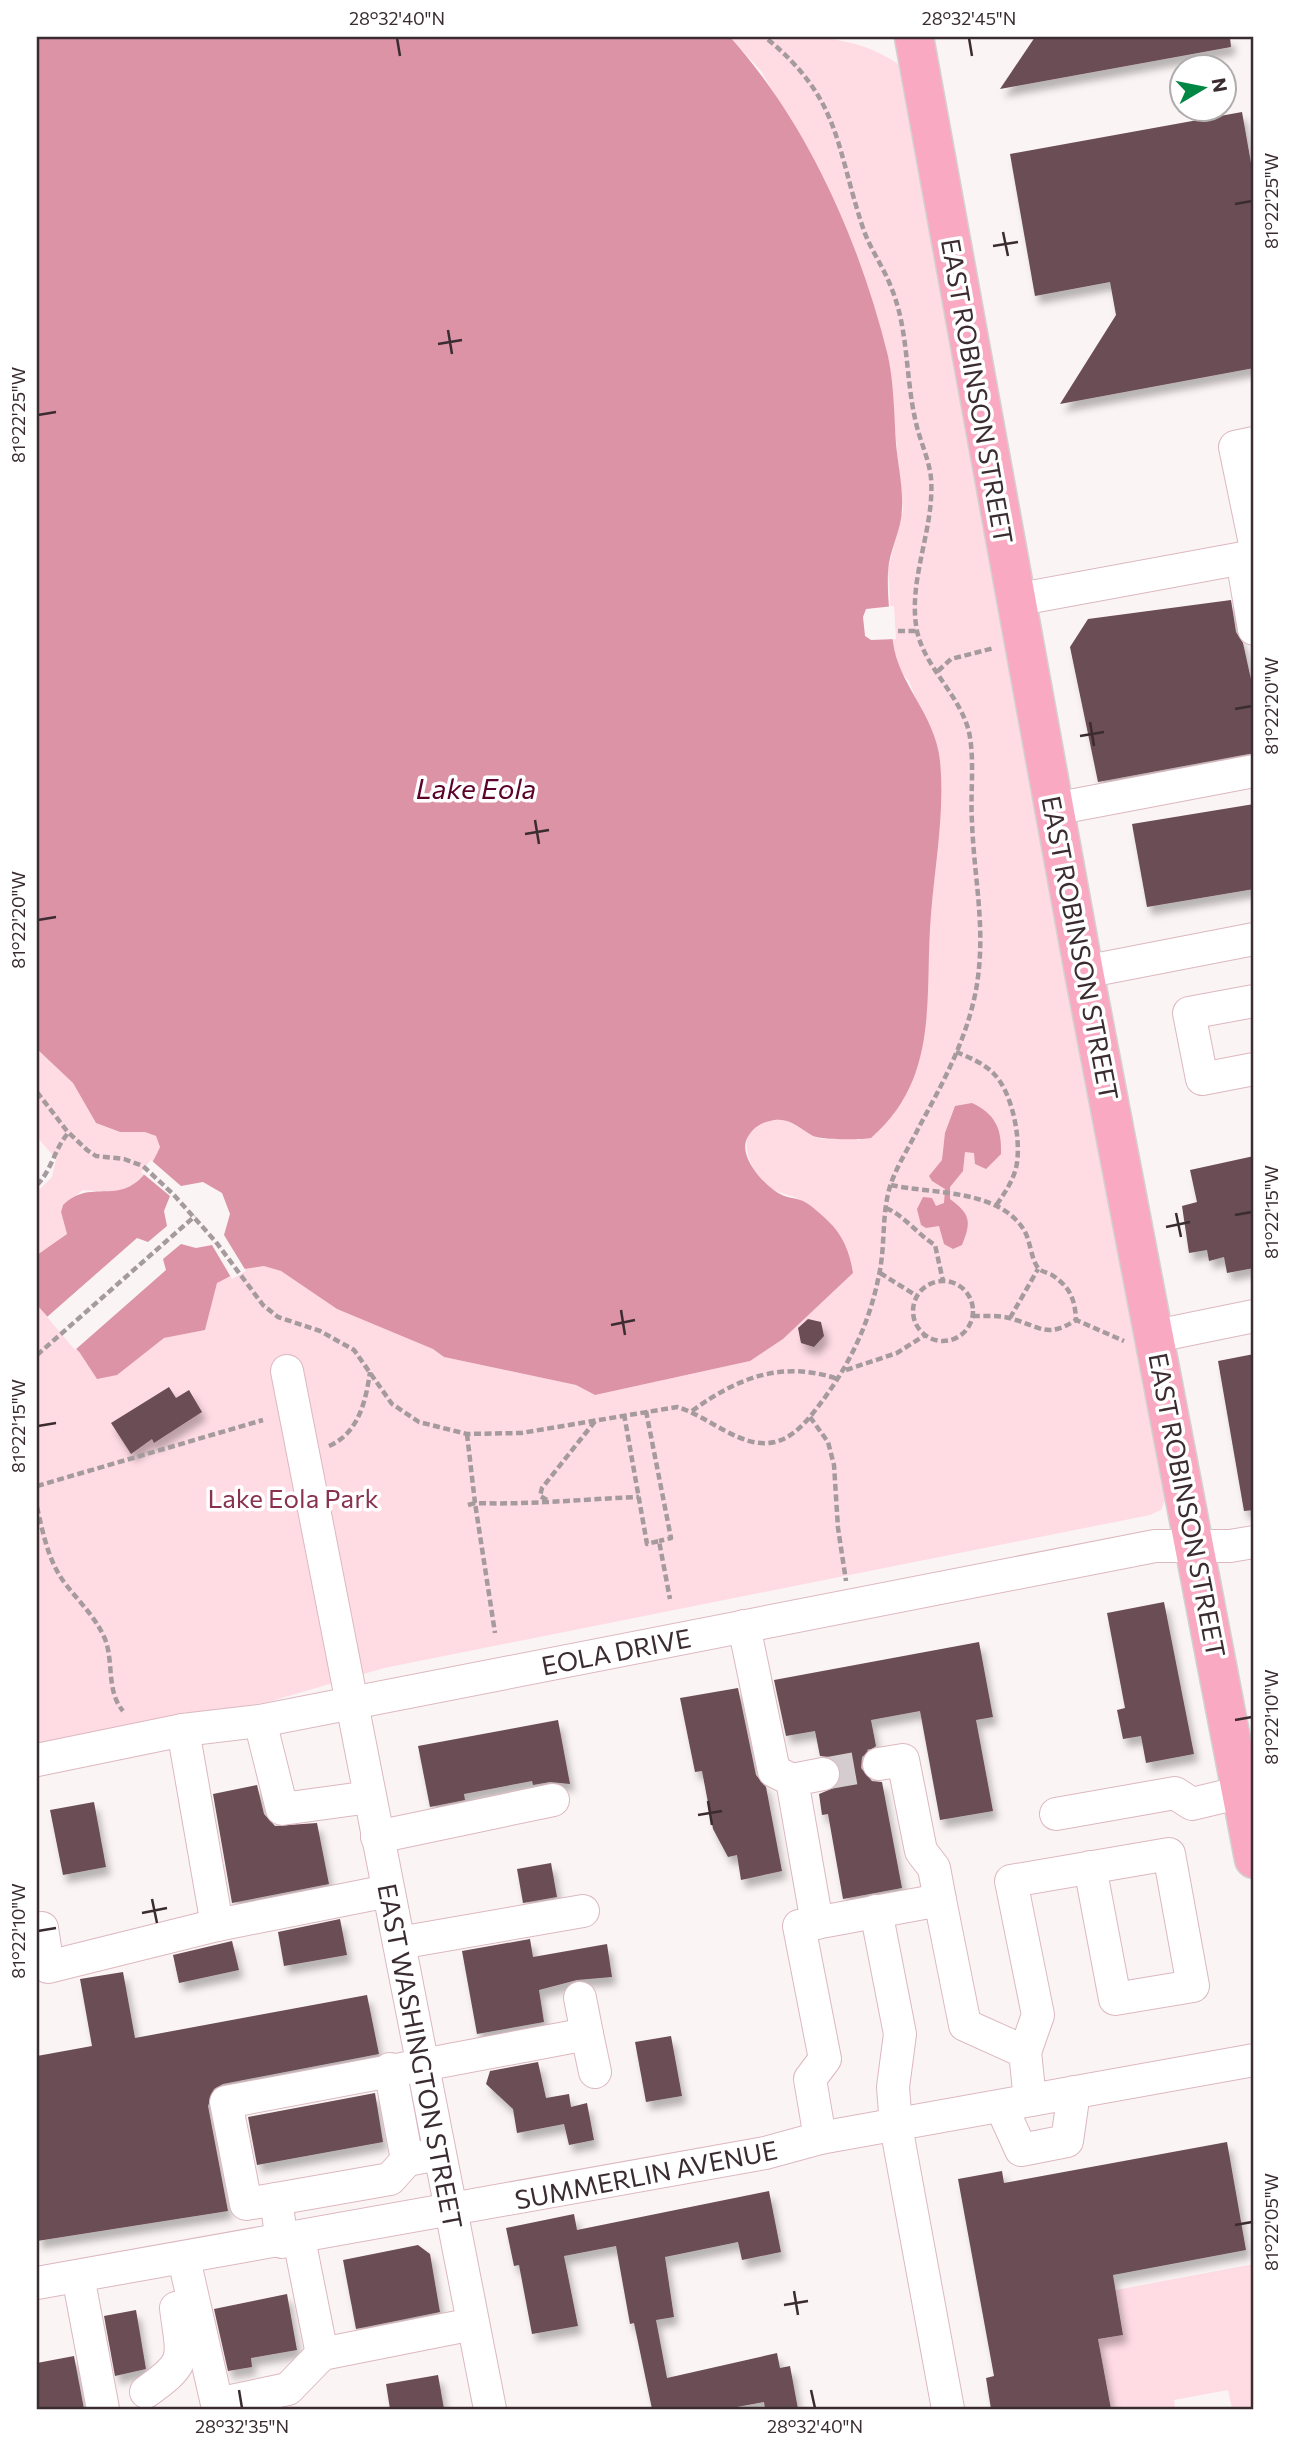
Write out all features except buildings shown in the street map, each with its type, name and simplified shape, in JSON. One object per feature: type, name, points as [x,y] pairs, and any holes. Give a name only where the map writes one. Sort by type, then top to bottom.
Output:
[{"type":"main road","name":"EAST ROBINSON STREET","points":[[914,37],[1084,972],[1156,1332],[1254,1858]]},
{"type":"street","points":[[1254,443],[1235,447],[1243,485],[1250,551],[1254,629]]},
{"type":"street","points":[[1015,600],[1250,551]]},
{"type":"street","points":[[1054,809],[1254,771]]},
{"type":"street","points":[[1084,972],[1254,939]]},
{"type":"street","points":[[1254,1001],[1189,1013],[1202,1079],[1254,1069]]},
{"type":"street","points":[[1156,1332],[1254,1316]]},
{"type":"street","name":"EAST WASHINGTON STREET","points":[[287,1371],[490,2409]]},
{"type":"street","name":"EOLA DRIVE","points":[[37,1760],[183,1730],[260,1721],[1155,1546],[1230,1546],[1254,1542]]},
{"type":"street","points":[[744,1626],[774,1771],[792,1780],[823,1774]]},
{"type":"street","points":[[260,1721],[282,1809],[370,1797]]},
{"type":"street","points":[[183,1730],[217,1925]]},
{"type":"street","points":[[879,1764],[902,1760],[921,1851],[934,1868],[965,2025],[1024,2052]]},
{"type":"street","points":[[792,1780],[817,1923]]},
{"type":"street","points":[[1056,1814],[1175,1793],[1192,1804],[1242,1793]]},
{"type":"street","points":[[377,1836],[553,1800]]},
{"type":"street","points":[[1074,2092],[1067,2141],[1021,2150],[1016,2103],[1024,2052],[1038,2015],[1011,1881],[1090,1867],[1169,1854],[1193,1986],[1115,1999],[1090,1867]]},
{"type":"street","points":[[38,1921],[48,1967],[217,1925],[388,1891]]},
{"type":"street","points":[[820,2138],[810,2080],[825,2059],[799,1926],[940,1900]]},
{"type":"street","points":[[399,1943],[583,1910]]},
{"type":"street","points":[[876,1911],[900,2034],[893,2087],[896,2126],[948,2409]]},
{"type":"street","points":[[580,1998],[595,2072]]},
{"type":"street","points":[[440,2154],[407,2160],[390,2179],[246,2204],[226,2102],[422,2062],[587,2034]]},
{"type":"street","name":"SUMMERLIN AVENUE","points":[[37,2283],[370,2226],[765,2153],[820,2138],[1254,2060]]},
{"type":"street","points":[[390,2069],[407,2160]]},
{"type":"street","points":[[362,2183],[370,2226]]},
{"type":"street","points":[[276,2199],[291,2240],[322,2354]]},
{"type":"street","points":[[177,2260],[217,2404],[288,2389],[322,2354],[473,2324]]},
{"type":"street","points":[[146,2392],[173,2372],[182,2354],[177,2260]]},
{"type":"street","points":[[78,2276],[103,2409]]},
{"type":"path","points":[[37,1092],[69,1132],[96,1156],[124,1159],[143,1166],[195,1216],[251,1292],[278,1317],[320,1331],[354,1350],[392,1404],[403,1414],[446,1431],[467,1434],[521,1433],[646,1410],[677,1407],[692,1411],[749,1441],[764,1443],[785,1438],[810,1417],[845,1370],[869,1314],[880,1273],[886,1208],[891,1185],[956,1052],[976,988],[981,913],[972,826],[969,732],[961,710],[924,649],[917,631],[918,583],[930,503],[931,476],[916,422],[901,318],[891,286],[863,227],[831,117],[817,91],[765,37]]},
{"type":"path","points":[[898,631],[917,631]]},
{"type":"path","points":[[938,671],[951,659],[998,647]]},
{"type":"path","points":[[956,1052],[996,1075],[1009,1102],[1017,1131],[1016,1167],[1010,1187],[995,1207]]},
{"type":"path","points":[[37,1185],[47,1175],[59,1143],[69,1132]]},
{"type":"path","points":[[891,1185],[964,1196],[1008,1213],[1023,1227],[1038,1269],[1066,1286],[1074,1298],[1076,1320]]},
{"type":"path","points":[[886,1208],[900,1213],[935,1245],[943,1281]]},
{"type":"path","points":[[37,1355],[195,1216]]},
{"type":"path","points":[[1010,1318],[1038,1269]]},
{"type":"path","points":[[880,1273],[917,1296]]},
{"type":"path","points":[[943,1281],[962,1287],[973,1305],[973,1315],[963,1333],[944,1341],[925,1335],[915,1321],[914,1304],[917,1296],[933,1283],[943,1281]]},
{"type":"path","points":[[973,1315],[1010,1318],[1042,1331],[1058,1332],[1076,1320]]},
{"type":"path","points":[[1076,1320],[1124,1342],[1131,1332],[1156,1332]]},
{"type":"path","points":[[845,1370],[897,1353],[925,1335]]},
{"type":"path","points":[[328,1446],[338,1442],[365,1406],[370,1370]]},
{"type":"path","points":[[692,1411],[753,1376],[785,1371],[818,1372],[838,1379]]},
{"type":"path","points":[[624,1415],[647,1544],[671,1538],[646,1410]]},
{"type":"path","points":[[810,1417],[828,1442],[834,1465],[838,1528],[850,1605]]},
{"type":"path","points":[[37,1486],[263,1420]]},
{"type":"path","points":[[547,1501],[540,1496],[542,1488],[596,1420]]},
{"type":"path","points":[[467,1434],[495,1633]]},
{"type":"path","points":[[468,1505],[528,1505],[547,1501],[639,1497]]},
{"type":"path","points":[[37,1507],[51,1560],[64,1582],[94,1617],[106,1643],[115,1702],[123,1711]]},
{"type":"path","points":[[659,1541],[670,1599]]},
{"type":"green space","name":"Lake Eola Park","points":[[795,36],[838,40],[879,53],[898,64],[1166,1498],[1161,1510],[1150,1515],[384,1668],[268,1702],[37,1745],[37,1305],[80,1353],[140,1356],[164,1338],[205,1330],[217,1282],[244,1269],[264,1265],[281,1271],[337,1309],[433,1349],[444,1357],[576,1385],[595,1395],[750,1361],[783,1339],[853,1273],[809,1208],[795,1197],[765,1184],[751,1164],[747,1143],[749,1133],[755,1126],[765,1121],[780,1120],[794,1123],[819,1138],[860,1140],[930,918],[940,820],[940,761],[909,681],[897,667],[893,642],[888,570],[903,510],[888,358],[860,267],[796,130],[761,71],[730,37]]},
{"type":"green space","points":[[37,1049],[73,1083],[96,1123],[119,1132],[145,1131],[156,1136],[160,1147],[152,1166],[133,1185],[116,1193],[83,1190],[63,1205],[61,1212],[67,1234],[37,1255],[37,1192],[52,1177],[56,1159],[37,1137]]},
{"type":"green space","points":[[1254,2264],[1254,2409],[1232,2409],[1228,2390],[1174,2400],[1175,2409],[1111,2409],[1098,2339],[1123,2335],[1116,2290]]},
{"type":"water","name":"Lake Eola","points":[[37,37],[730,37],[758,71],[807,146],[846,228],[862,270],[888,356],[902,500],[900,524],[888,572],[891,625],[896,657],[937,744],[941,780],[940,818],[931,914],[925,1034],[909,1089],[893,1114],[871,1138],[818,1137],[788,1121],[777,1120],[759,1125],[752,1130],[746,1141],[747,1156],[762,1180],[782,1195],[809,1205],[838,1232],[850,1258],[853,1273],[783,1339],[750,1361],[595,1395],[576,1385],[444,1357],[433,1349],[337,1309],[281,1271],[264,1266],[244,1269],[217,1283],[205,1330],[164,1338],[117,1375],[97,1379],[80,1353],[37,1305],[37,1255],[67,1234],[61,1212],[63,1205],[88,1192],[124,1189],[136,1182],[148,1169],[160,1147],[156,1136],[145,1132],[120,1132],[96,1123],[73,1083],[37,1049]]},
{"type":"water","points":[[972,1103],[996,1123],[1001,1154],[986,1169],[975,1164],[974,1153],[965,1152],[963,1171],[950,1187],[950,1199],[962,1209],[968,1224],[962,1245],[953,1249],[944,1244],[939,1226],[926,1228],[921,1225],[917,1209],[923,1197],[932,1198],[936,1206],[944,1203],[945,1189],[929,1176],[942,1160],[945,1133],[955,1106]]},
{"type":"pier","points":[[894,606],[896,639],[871,640],[865,636],[863,617],[866,609]]},
{"type":"pier","points":[[151,1160],[181,1186],[203,1182],[222,1193],[230,1214],[224,1235],[246,1271],[232,1279],[212,1245],[196,1248],[181,1244],[163,1259],[166,1270],[75,1350],[47,1317],[137,1238],[148,1242],[167,1226],[164,1211],[170,1196],[141,1172]]},
{"type":"tunnel","points":[[823,1774],[879,1764]]}]
